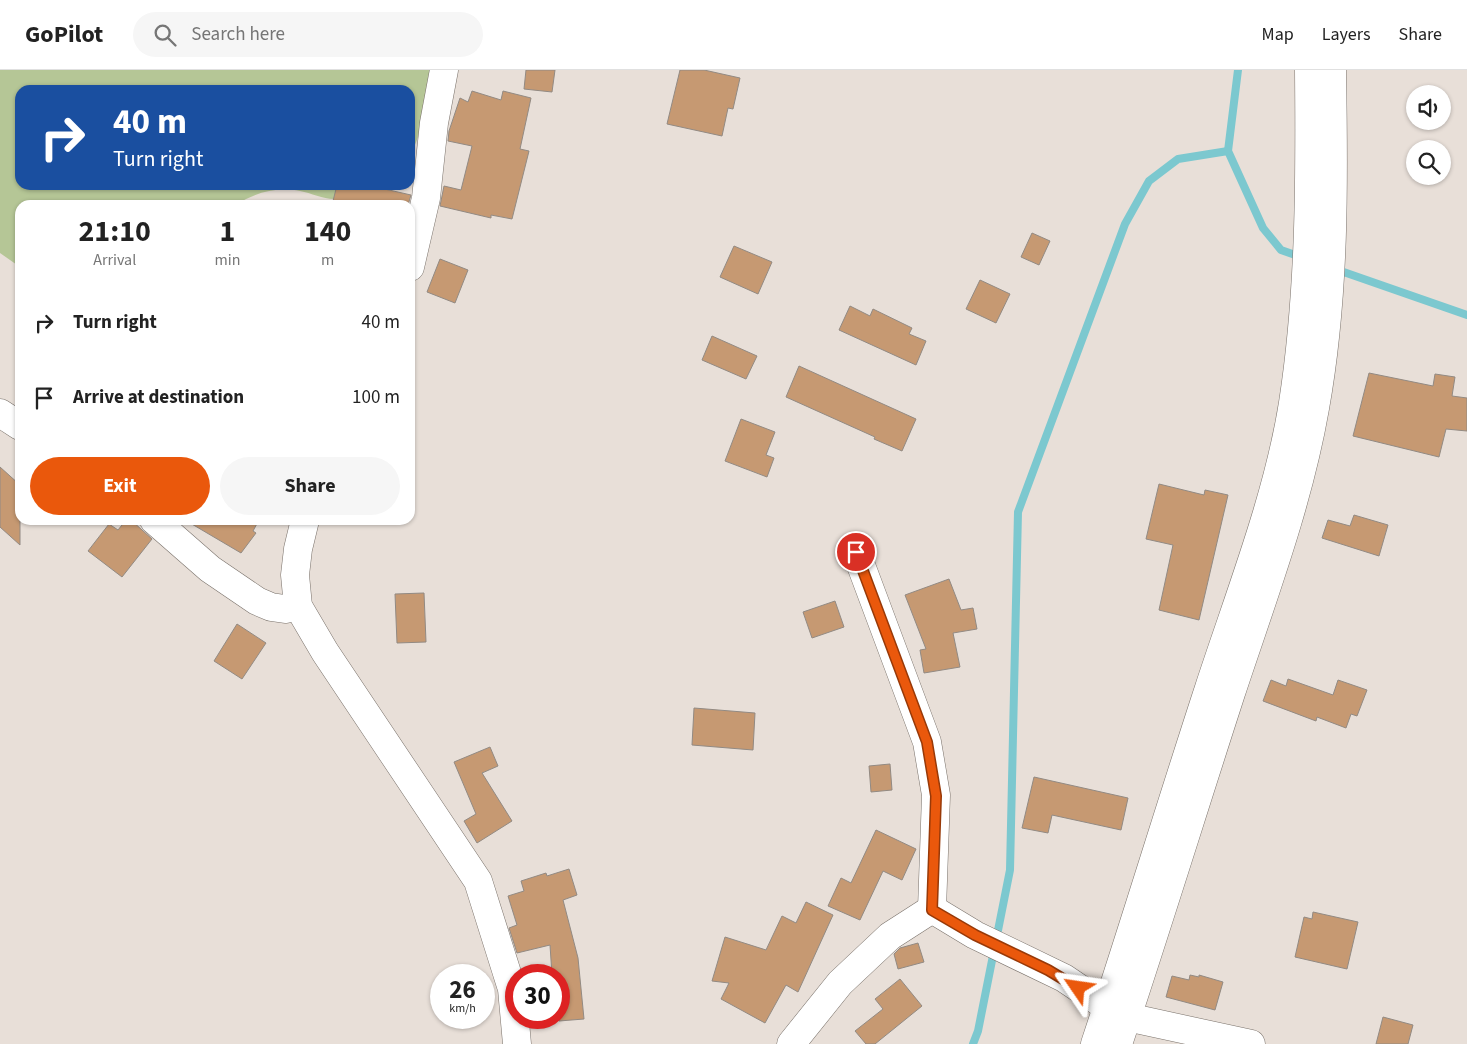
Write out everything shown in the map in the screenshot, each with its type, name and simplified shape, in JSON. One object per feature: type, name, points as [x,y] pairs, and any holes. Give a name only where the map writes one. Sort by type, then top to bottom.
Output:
[{"type":"street","points":[[415,245],[426,198],[434,123],[444,70]]},
{"type":"street","points":[[1309,70],[1310,145],[1319,249]]},
{"type":"street","points":[[1094,1044],[1117,1012],[1268,585],[1296,491],[1315,407],[1316,300],[1319,249],[1333,145],[1332,70]]},
{"type":"street","points":[[0,413],[15,423]]},
{"type":"street","points":[[160,525],[210,569],[257,601],[271,607],[285,608],[298,606]]},
{"type":"street","points":[[304,525],[298,549],[295,575],[298,606],[325,652],[478,882],[512,990],[517,1044]]},
{"type":"street","points":[[856,552],[927,742],[936,796],[932,910]]},
{"type":"street","points":[[932,910],[975,935],[1016,953],[1064,978],[1117,1012],[1251,1044]]},
{"type":"street","points":[[791,1044],[840,983],[890,936],[932,910]]},
{"type":"street","points":[[1117,1012],[1118,1044]]},
{"type":"green space","points":[[0,70],[436,70],[426,116],[415,145],[415,85],[15,85],[15,190],[275,190],[258,194],[245,200],[15,200],[15,264],[0,253]]},
{"type":"green space","points":[[292,190],[379,190],[341,199],[326,198]]},
{"type":"building","points":[[526,70],[555,70],[552,92],[524,89]]},
{"type":"building","points":[[680,70],[704,70],[740,78],[733,109],[728,108],[722,136],[667,124]]},
{"type":"building","points":[[472,91],[501,100],[503,91],[531,98],[520,149],[529,151],[512,219],[491,215],[491,218],[440,206],[444,186],[461,190],[472,146],[448,141],[449,131],[460,98],[468,102]]},
{"type":"building","points":[[336,190],[389,190],[411,195],[410,200],[333,200]]},
{"type":"building","points":[[1032,233],[1050,241],[1039,265],[1021,257]]},
{"type":"building","points":[[734,246],[772,262],[758,294],[720,277]]},
{"type":"building","points":[[440,259],[468,270],[455,303],[427,292]]},
{"type":"building","points":[[980,280],[1010,294],[996,323],[966,309]]},
{"type":"building","points":[[850,306],[870,316],[873,309],[912,328],[909,334],[926,341],[916,365],[839,330]]},
{"type":"building","points":[[712,336],[757,356],[746,379],[702,360]]},
{"type":"building","points":[[799,366],[916,419],[902,451],[786,397]]},
{"type":"building","points":[[1369,373],[1433,386],[1435,374],[1455,377],[1452,396],[1467,398],[1467,431],[1446,429],[1439,457],[1353,436]]},
{"type":"building","points":[[741,419],[775,432],[766,455],[774,458],[767,477],[725,461]]},
{"type":"building","points":[[0,467],[15,480],[15,525],[20,525],[20,545],[0,527]]},
{"type":"building","points":[[1159,484],[1204,495],[1205,490],[1228,495],[1199,620],[1159,610],[1173,545],[1146,539]]},
{"type":"building","points":[[1354,515],[1388,525],[1379,556],[1322,538],[1328,520],[1350,526]]},
{"type":"building","points":[[108,525],[118,530],[122,525],[137,525],[152,539],[122,577],[88,551]]},
{"type":"building","points":[[193,525],[256,525],[253,531],[256,533],[241,553]]},
{"type":"building","points":[[949,579],[961,610],[973,608],[977,629],[953,633],[960,667],[924,673],[920,650],[926,649],[905,595]]},
{"type":"building","points":[[424,593],[426,642],[397,643],[395,594]]},
{"type":"building","points":[[835,601],[844,627],[812,638],[803,612]]},
{"type":"building","points":[[237,624],[266,643],[242,679],[214,661]]},
{"type":"building","points":[[1288,679],[1333,695],[1338,680],[1367,690],[1357,716],[1351,714],[1346,728],[1317,717],[1316,721],[1263,701],[1271,680],[1286,686]]},
{"type":"building","points":[[694,708],[755,713],[753,750],[692,745]]},
{"type":"building","points":[[490,747],[498,766],[482,773],[512,821],[477,843],[464,821],[476,814],[454,762]]},
{"type":"building","points":[[890,764],[892,790],[871,792],[869,766]]},
{"type":"building","points":[[1034,777],[1128,798],[1121,830],[1052,815],[1048,833],[1022,828]]},
{"type":"building","points":[[876,830],[916,849],[902,880],[883,871],[860,920],[828,906],[841,878],[851,883]]},
{"type":"building","points":[[569,869],[577,895],[563,900],[578,958],[584,1019],[570,1020],[570,964],[551,964],[550,945],[517,953],[509,928],[517,925],[508,896],[524,891],[521,881],[546,873],[547,876]]},
{"type":"building","points":[[806,902],[833,915],[798,992],[786,985],[765,1023],[721,999],[729,983],[712,981],[725,937],[766,950],[782,916],[796,923]]},
{"type":"building","points":[[1313,912],[1358,922],[1347,969],[1295,957],[1304,917],[1312,919]]},
{"type":"building","points":[[918,943],[924,962],[898,969],[894,954],[900,948]]},
{"type":"building","points":[[1190,975],[1199,977],[1199,975],[1223,982],[1215,1010],[1166,997],[1172,976],[1189,980]]},
{"type":"building","points":[[900,979],[922,1006],[875,1044],[866,1044],[855,1031],[883,1009],[875,999]]},
{"type":"building","points":[[1383,1017],[1413,1025],[1408,1044],[1376,1044]]},
{"type":"waterway","points":[[1238,70],[1228,151],[1263,228],[1281,250],[1301,257]]},
{"type":"waterway","points":[[973,1044],[978,1031],[1010,870],[1018,512],[1125,224],[1149,181],[1178,159],[1228,151]]},
{"type":"waterway","points":[[1335,269],[1467,315]]},
{"type":"route","points":[[856,552],[898,669],[927,742],[936,796],[932,910],[975,935],[1016,953],[1064,978],[1078,988]]}]
